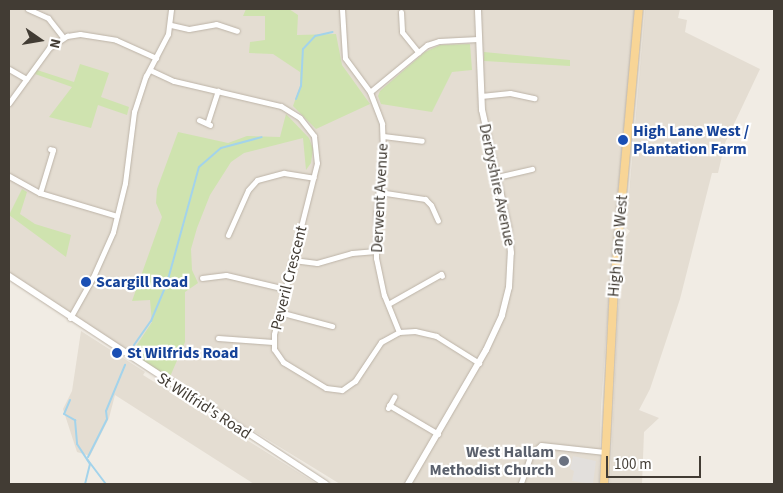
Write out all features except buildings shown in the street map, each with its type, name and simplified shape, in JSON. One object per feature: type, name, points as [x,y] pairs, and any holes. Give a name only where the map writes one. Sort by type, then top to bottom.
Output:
[{"type":"main road","name":"High Lane West","points":[[604,484],[614,287],[640,9]]},
{"type":"street","points":[[70,318],[97,269],[117,216],[134,112],[150,70],[171,25],[171,9]]},
{"type":"street","name":"Derwent Avenue","points":[[342,9],[344,55],[370,92],[383,136],[376,251],[380,280],[399,332]]},
{"type":"street","name":"Derbyshire Avenue","points":[[408,484],[479,363],[502,316],[511,272],[508,226],[496,177],[481,96],[478,9]]},
{"type":"street","points":[[30,12],[50,20],[63,37]]},
{"type":"street","points":[[400,12],[403,36],[418,52]]},
{"type":"street","points":[[171,25],[188,29],[227,23],[237,31]]},
{"type":"street","points":[[9,103],[49,48],[63,37],[80,34],[116,40],[156,58]]},
{"type":"street","points":[[370,92],[408,64],[418,52],[439,41],[478,39]]},
{"type":"street","points":[[9,68],[26,79]]},
{"type":"street","name":"Peveril Crescent","points":[[150,70],[174,81],[281,106],[300,118],[316,142],[314,178],[279,312],[274,342],[276,354],[283,362],[326,388],[338,391],[353,384],[377,345],[399,332]]},
{"type":"street","points":[[200,120],[209,123],[218,91]]},
{"type":"street","points":[[481,96],[510,93],[534,98]]},
{"type":"street","points":[[383,136],[422,141]]},
{"type":"street","points":[[40,193],[53,150],[50,149]]},
{"type":"street","points":[[517,165],[518,172]]},
{"type":"street","points":[[496,177],[532,169]]},
{"type":"street","points":[[228,235],[249,188],[257,180],[284,173],[314,178]]},
{"type":"street","points":[[9,176],[40,193],[117,216]]},
{"type":"street","points":[[379,192],[425,199],[432,205],[438,221]]},
{"type":"street","points":[[227,222],[233,225]]},
{"type":"street","points":[[293,260],[317,264],[352,252],[376,251]]},
{"type":"street","points":[[388,304],[441,274],[442,276]]},
{"type":"street","points":[[202,278],[214,280],[228,275],[285,289]]},
{"type":"street","name":"St Wilfrid's Road","points":[[9,276],[70,318],[326,484]]},
{"type":"street","points":[[279,312],[325,321],[332,326]]},
{"type":"street","points":[[399,332],[432,334],[479,363]]},
{"type":"street","points":[[218,338],[274,342]]},
{"type":"street","points":[[394,397],[388,407],[438,434]]},
{"type":"street","points":[[521,483],[534,450],[545,444],[605,452]]},
{"type":"street","points":[[527,464],[534,466]]},
{"type":"shaded area","points":[[9,9],[635,9],[612,256],[601,408],[599,484],[340,484],[169,379],[9,272]]},
{"type":"shaded area","points":[[645,9],[680,9],[678,18],[687,20],[685,32],[760,69],[725,143],[718,173],[712,173],[680,299],[650,389],[639,410],[659,418],[644,432],[642,484],[610,484],[618,310],[625,238],[630,231],[626,228]]},
{"type":"shaded area","points":[[81,331],[145,372],[143,375],[317,484],[254,484],[115,395],[109,418],[90,456],[77,452],[63,409],[72,391]]},
{"type":"shaded area","points":[[573,456],[596,461],[593,484],[572,481],[574,471],[570,469]]},
{"type":"green space","points":[[246,9],[289,9],[298,15],[297,35],[336,34],[342,65],[370,104],[316,129],[293,106],[300,86],[300,72],[273,54],[249,53],[250,42],[265,40],[265,16],[243,16]]},
{"type":"green space","points":[[470,44],[472,70],[452,72],[432,112],[381,104],[378,96],[380,91],[425,52],[440,45]]},
{"type":"green space","points":[[484,52],[570,60],[570,66],[484,61]]},
{"type":"green space","points":[[80,64],[109,73],[101,97],[129,107],[127,115],[98,105],[91,128],[49,117],[72,87],[35,74],[37,70],[74,82]]},
{"type":"green space","points":[[286,114],[309,138],[313,149],[311,163],[306,170],[303,138],[244,153],[231,162],[210,195],[191,249],[192,270],[198,283],[185,292],[185,342],[169,379],[131,354],[152,322],[150,300],[132,301],[162,217],[156,203],[157,189],[178,132],[228,143],[247,136],[280,137]]},
{"type":"green space","points":[[22,189],[27,192],[20,214],[35,224],[71,235],[66,257],[9,215]]},
{"type":"waterway","points":[[296,99],[301,86],[303,49],[315,36],[333,32]]},
{"type":"waterway","points":[[134,345],[151,321],[167,283],[199,167],[221,148],[262,137]]},
{"type":"waterway","points":[[88,457],[107,419],[106,411],[125,365]]},
{"type":"waterway","points":[[70,400],[64,414],[75,420],[77,444],[90,464],[85,484]]},
{"type":"waterway","points":[[87,459],[106,484]]},
{"type":"place","name":"High Lane West / Plantation Farm","points":[[623,140]]},
{"type":"place","name":"Scargill Road","points":[[86,282]]},
{"type":"place","name":"St Wilfrids Road","points":[[117,353]]},
{"type":"place","name":"West Hallam Methodist Church","points":[[564,461]]}]
